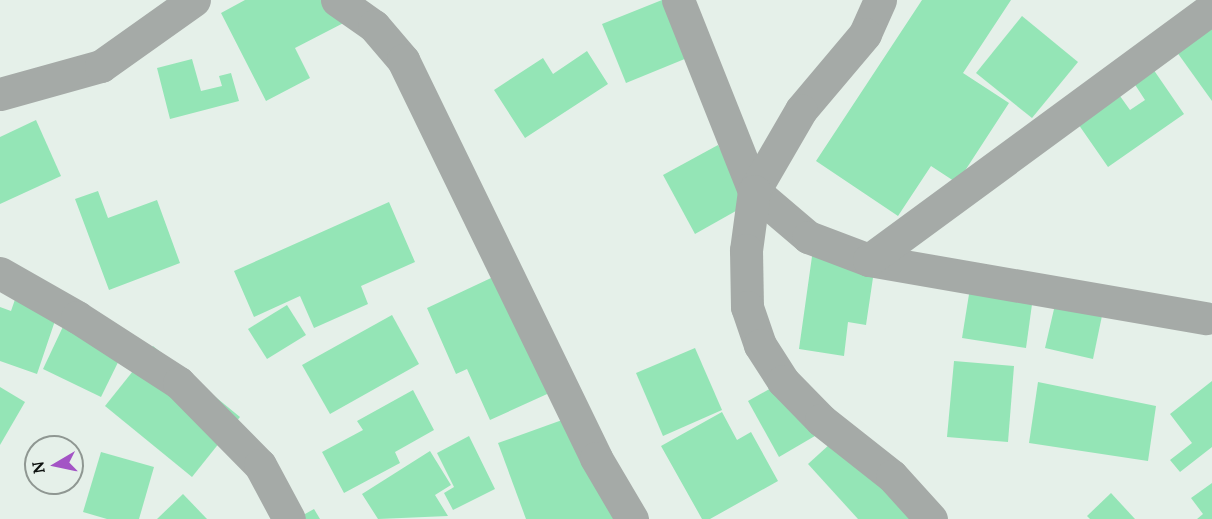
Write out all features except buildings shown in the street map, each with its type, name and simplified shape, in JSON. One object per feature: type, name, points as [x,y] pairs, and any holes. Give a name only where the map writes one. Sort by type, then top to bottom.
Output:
[{"type":"street","points":[[0,94],[101,66],[194,0]]},
{"type":"street","points":[[338,0],[374,26],[403,60],[596,458],[632,519]]},
{"type":"street","points":[[678,0],[754,190],[808,237],[869,260],[1206,318]]},
{"type":"street","points":[[880,0],[865,34],[801,110],[754,190],[746,250],[747,307],[760,345],[798,396],[892,476],[931,519]]},
{"type":"street","points":[[869,260],[1212,8]]},
{"type":"street","points":[[0,273],[78,317],[179,383],[260,465],[289,519]]}]
